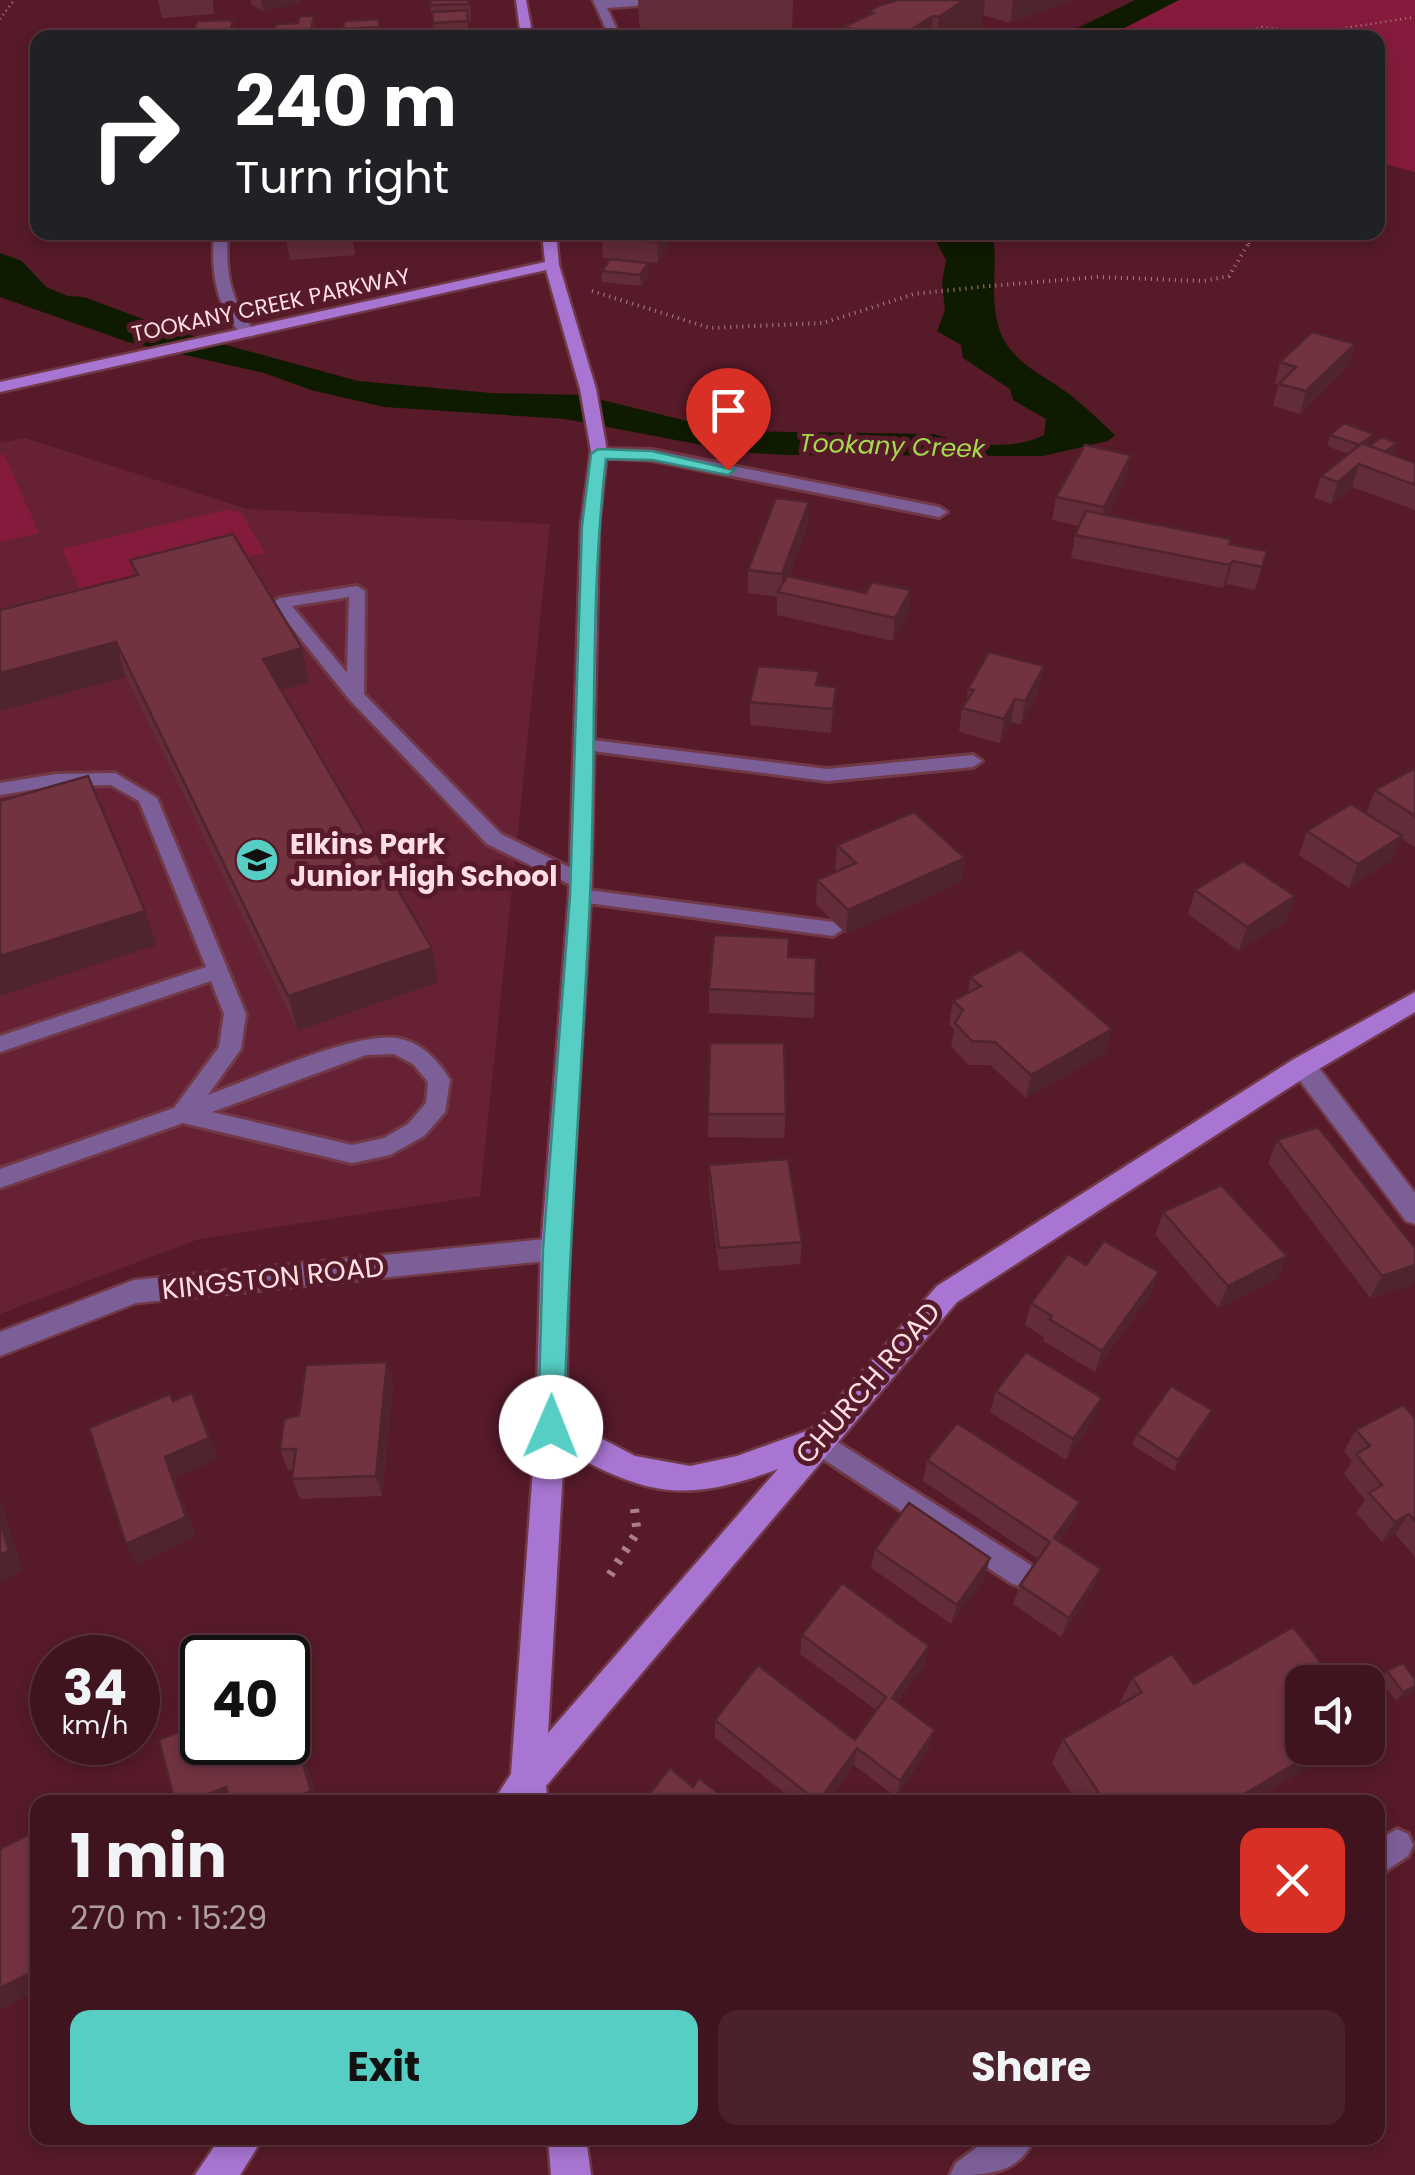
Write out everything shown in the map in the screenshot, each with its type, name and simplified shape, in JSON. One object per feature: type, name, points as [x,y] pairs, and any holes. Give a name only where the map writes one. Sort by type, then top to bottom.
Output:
[{"type":"street","points":[[521,0],[526,30]]},
{"type":"street","points":[[612,30],[599,3],[682,2]]},
{"type":"street","points":[[220,240],[218,266],[225,298],[236,322],[248,333]]},
{"type":"street","points":[[523,1795],[551,1427],[556,1249],[580,889],[590,526],[599,452],[588,389],[552,265],[550,240]]},
{"type":"street","name":"TOOKANY CREEK PARKWAY","points":[[0,387],[552,265]]},
{"type":"street","name":"CHURCH ROAD","points":[[523,1795],[817,1441],[947,1294],[1303,1066],[1415,1001]]},
{"type":"street","points":[[1303,1066],[1415,1214]]},
{"type":"street","name":"KINGSTON ROAD","points":[[0,1344],[134,1292],[556,1249]]},
{"type":"street","points":[[551,1427],[612,1461],[664,1478],[708,1478],[817,1441]]},
{"type":"street","points":[[215,2175],[239,2145]]},
{"type":"street","points":[[568,2145],[571,2175]]},
{"type":"lane","points":[[599,452],[652,455],[940,512]]},
{"type":"lane","points":[[355,695],[357,591],[280,603],[355,695],[494,839],[580,889],[833,929]]},
{"type":"lane","points":[[584,745],[826,775],[973,761]]},
{"type":"lane","points":[[0,789],[56,780],[116,779],[147,798],[235,1014],[230,1049],[182,1114]]},
{"type":"lane","points":[[0,1044],[218,971]]},
{"type":"lane","points":[[0,1179],[365,1047],[397,1046],[422,1058],[438,1080],[438,1106],[416,1130],[390,1146],[352,1154],[182,1114]]},
{"type":"lane","points":[[817,1441],[1022,1574]]},
{"type":"lane","points":[[968,2175],[1007,2145]]},
{"type":"path","points":[[0,20],[14,0]]},
{"type":"path","points":[[1336,30],[1415,16]]},
{"type":"path","points":[[1250,30],[1284,30]]},
{"type":"path","points":[[559,289],[590,290],[710,328],[823,323],[914,294],[1096,277],[1204,281],[1230,276],[1250,240]]},
{"type":"path","points":[[610,1576],[637,1532],[633,1488]]},
{"type":"shaded area","points":[[1156,0],[1415,0],[1415,172],[1385,164],[1385,30],[1102,30]]},
{"type":"shaded area","name":"Elkins Park Junior High School","points":[[25,438],[247,509],[550,524],[480,1196],[199,1239],[0,1314],[0,443]]},
{"type":"shaded area","points":[[4,454],[39,533],[0,542],[0,455]]},
{"type":"shaded area","points":[[225,510],[241,512],[265,553],[84,598],[62,549]]},
{"type":"water","points":[[1135,0],[1179,0],[1121,30],[1073,30]]},
{"type":"water","points":[[993,240],[995,313],[1008,346],[1115,435],[1108,441],[1043,456],[739,452],[565,419],[384,407],[311,390],[264,373],[128,342],[0,297],[0,253],[22,261],[46,287],[68,296],[84,297],[175,331],[358,381],[491,393],[582,395],[727,431],[934,434],[989,445],[1018,443],[1044,435],[1046,419],[1013,400],[1010,389],[963,358],[961,345],[937,331],[945,310],[942,282],[946,260],[937,243]]},
{"type":"building","points":[[431,0],[469,0],[469,4],[430,5]]},
{"type":"building","points":[[899,0],[964,0],[911,30],[843,27],[873,13],[868,12]]},
{"type":"building","points":[[467,10],[468,21],[433,23],[432,12]]},
{"type":"building","points":[[300,16],[314,16],[311,30],[274,30],[276,24],[298,23]]},
{"type":"building","points":[[379,19],[379,27],[343,29],[344,21]]},
{"type":"building","points":[[233,20],[231,30],[193,30],[198,21]]},
{"type":"building","points":[[610,259],[648,263],[640,275],[602,271]]},
{"type":"building","points":[[1312,332],[1355,344],[1306,391],[1279,384],[1296,367],[1280,362]]},
{"type":"building","points":[[1344,423],[1374,434],[1360,445],[1330,435]]},
{"type":"building","points":[[1382,437],[1397,443],[1385,452],[1369,446]]},
{"type":"building","points":[[1362,443],[1415,463],[1415,485],[1359,464],[1338,482],[1321,476]]},
{"type":"building","points":[[1085,445],[1131,455],[1104,507],[1056,497]]},
{"type":"building","points":[[776,498],[809,502],[782,574],[748,570]]},
{"type":"building","points":[[1086,511],[1231,539],[1229,544],[1267,551],[1262,567],[1233,561],[1229,565],[1075,535]]},
{"type":"building","points":[[233,534],[302,648],[263,659],[432,948],[288,996],[116,642],[0,673],[0,610],[138,575],[130,560]]},
{"type":"building","points":[[787,576],[866,593],[872,582],[911,590],[895,618],[778,592]]},
{"type":"building","points":[[989,652],[1044,666],[1025,701],[1015,699],[1004,719],[962,708]]},
{"type":"building","points":[[758,666],[819,671],[816,685],[836,687],[833,709],[750,702]]},
{"type":"building","points":[[1415,768],[1415,816],[1375,790]]},
{"type":"building","points":[[88,776],[145,911],[0,956],[0,801]]},
{"type":"building","points":[[1351,804],[1402,836],[1358,864],[1307,831]]},
{"type":"building","points":[[914,812],[965,858],[848,910],[817,880],[856,863],[837,845]]},
{"type":"building","points":[[1243,861],[1295,896],[1247,927],[1195,890]]},
{"type":"building","points":[[714,935],[789,938],[788,957],[816,958],[815,994],[709,989]]},
{"type":"building","points":[[1021,950],[1112,1029],[1031,1075],[995,1042],[972,1041],[955,1023],[963,1010],[953,1001],[981,986],[970,977]]},
{"type":"building","points":[[710,1043],[784,1043],[786,1114],[708,1114]]},
{"type":"building","points":[[1318,1127],[1415,1248],[1415,1265],[1382,1276],[1277,1140]]},
{"type":"building","points":[[788,1159],[802,1242],[719,1248],[709,1165]]},
{"type":"building","points":[[1221,1185],[1287,1256],[1228,1286],[1163,1212]]},
{"type":"building","points":[[1104,1241],[1159,1272],[1102,1351],[1049,1319],[1052,1316],[1031,1303],[1068,1254],[1086,1265]]},
{"type":"building","points":[[1026,1352],[1102,1398],[1073,1439],[996,1391]]},
{"type":"building","points":[[387,1362],[376,1476],[292,1479],[296,1449],[280,1449],[284,1419],[299,1415],[306,1365]]},
{"type":"building","points":[[1171,1386],[1212,1410],[1178,1460],[1137,1434]]},
{"type":"building","points":[[192,1393],[209,1438],[165,1457],[186,1517],[126,1544],[89,1428],[170,1394],[173,1401]]},
{"type":"building","points":[[1403,1405],[1415,1418],[1415,1521],[1409,1514],[1395,1522],[1369,1493],[1382,1485],[1356,1454],[1370,1446],[1356,1430]]},
{"type":"building","points":[[957,1423],[1080,1502],[1054,1538],[1101,1569],[1069,1618],[1020,1585],[1050,1542],[927,1460]]},
{"type":"building","points":[[909,1503],[990,1558],[957,1605],[875,1549]]},
{"type":"building","points":[[0,1522],[9,1551],[0,1555]]},
{"type":"building","points":[[842,1583],[929,1646],[892,1698],[935,1730],[900,1781],[857,1748],[823,1795],[809,1795],[715,1720],[758,1665],[855,1740],[886,1697],[802,1635]]},
{"type":"building","points":[[1293,1627],[1323,1665],[1285,1665],[1285,1765],[1293,1765],[1243,1795],[1100,1795],[1063,1739],[1142,1692],[1132,1678],[1172,1654],[1194,1684]]},
{"type":"building","points":[[1403,1663],[1415,1679],[1415,1686],[1403,1692],[1387,1671]]},
{"type":"building","points":[[180,1731],[180,1765],[303,1765],[311,1791],[302,1795],[228,1795],[226,1787],[207,1795],[173,1795],[160,1740]]},
{"type":"building","points":[[670,1768],[693,1787],[699,1778],[721,1795],[649,1795]]},
{"type":"building","points":[[30,1834],[30,1973],[0,1988],[0,1849]]},
{"type":"waterway","name":"Tookany Creek","points":[[1032,385],[1073,421],[1075,435]]},
{"type":"place","name":"Elkins Park Junior High School","points":[[257,860]]},
{"type":"route","points":[[551,1427],[556,1249],[580,896],[590,526],[598,454],[652,455],[728,470]]}]
